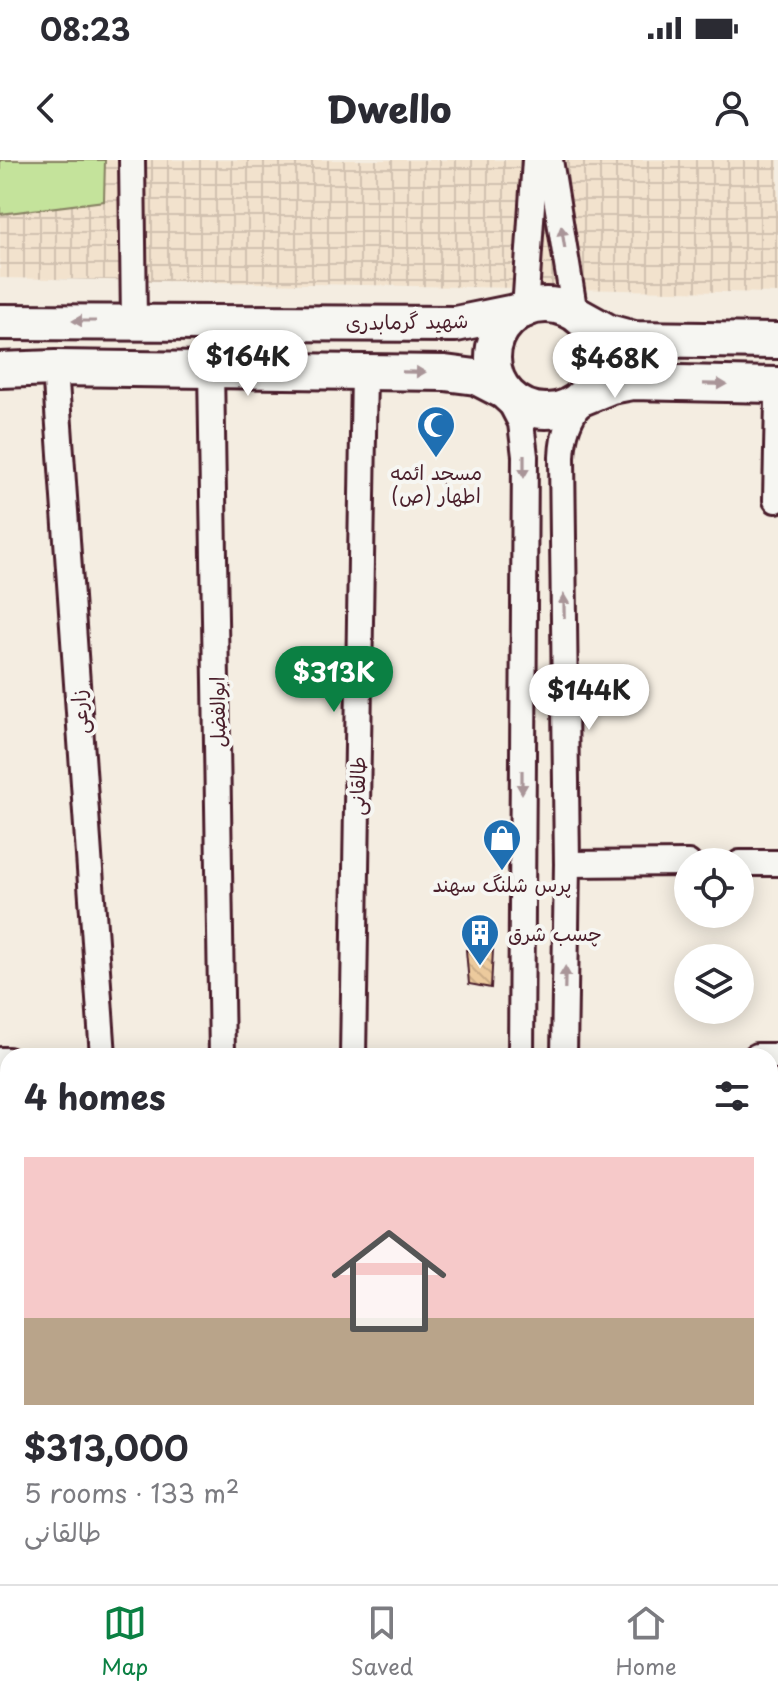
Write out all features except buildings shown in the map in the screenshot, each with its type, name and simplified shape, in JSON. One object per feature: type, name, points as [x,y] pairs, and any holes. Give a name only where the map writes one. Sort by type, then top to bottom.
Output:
[{"type":"main road","points":[[505,392],[493,362],[494,346],[500,331],[511,318],[542,305],[559,307],[608,332],[634,339],[778,341]]},
{"type":"main road","name":"شهید گرمابدری","points":[[0,322],[456,324],[525,310]]},
{"type":"main road","points":[[575,314],[588,325],[596,340],[599,357],[597,374],[584,397]]},
{"type":"main road","points":[[0,370],[211,369],[445,373],[476,377],[505,392],[518,403],[548,411],[564,408],[611,386],[632,382],[778,385]]},
{"type":"street","points":[[132,160],[134,321]]},
{"type":"street","points":[[525,310],[535,160]]},
{"type":"street","points":[[550,160],[575,314]]},
{"type":"street","name":"زارعی","points":[[55,368],[102,1048]]},
{"type":"street","name":"ابوالفضل","points":[[211,369],[222,1048]]},
{"type":"street","name":"طالقانی","points":[[353,1048],[364,372]]},
{"type":"street","points":[[505,392],[521,423],[525,456],[521,1048]]},
{"type":"street","points":[[564,1048],[567,864],[562,457],[563,436],[570,415],[584,397]]},
{"type":"street","points":[[776,500],[778,400]]},
{"type":"street","points":[[567,864],[674,863]]},
{"type":"street","points":[[754,863],[778,863]]},
{"type":"shaded area","points":[[0,160],[778,160],[778,293],[0,278]]},
{"type":"green space","points":[[0,160],[105,160],[104,201],[0,214]]},
{"type":"place","name":"مسجد ائمه اطهار (ص)","points":[[436,459]]},
{"type":"place","name":"پرس شلنگ سهند","points":[[502,872]]},
{"type":"place","name":"چسب شرق","points":[[480,967]]}]
